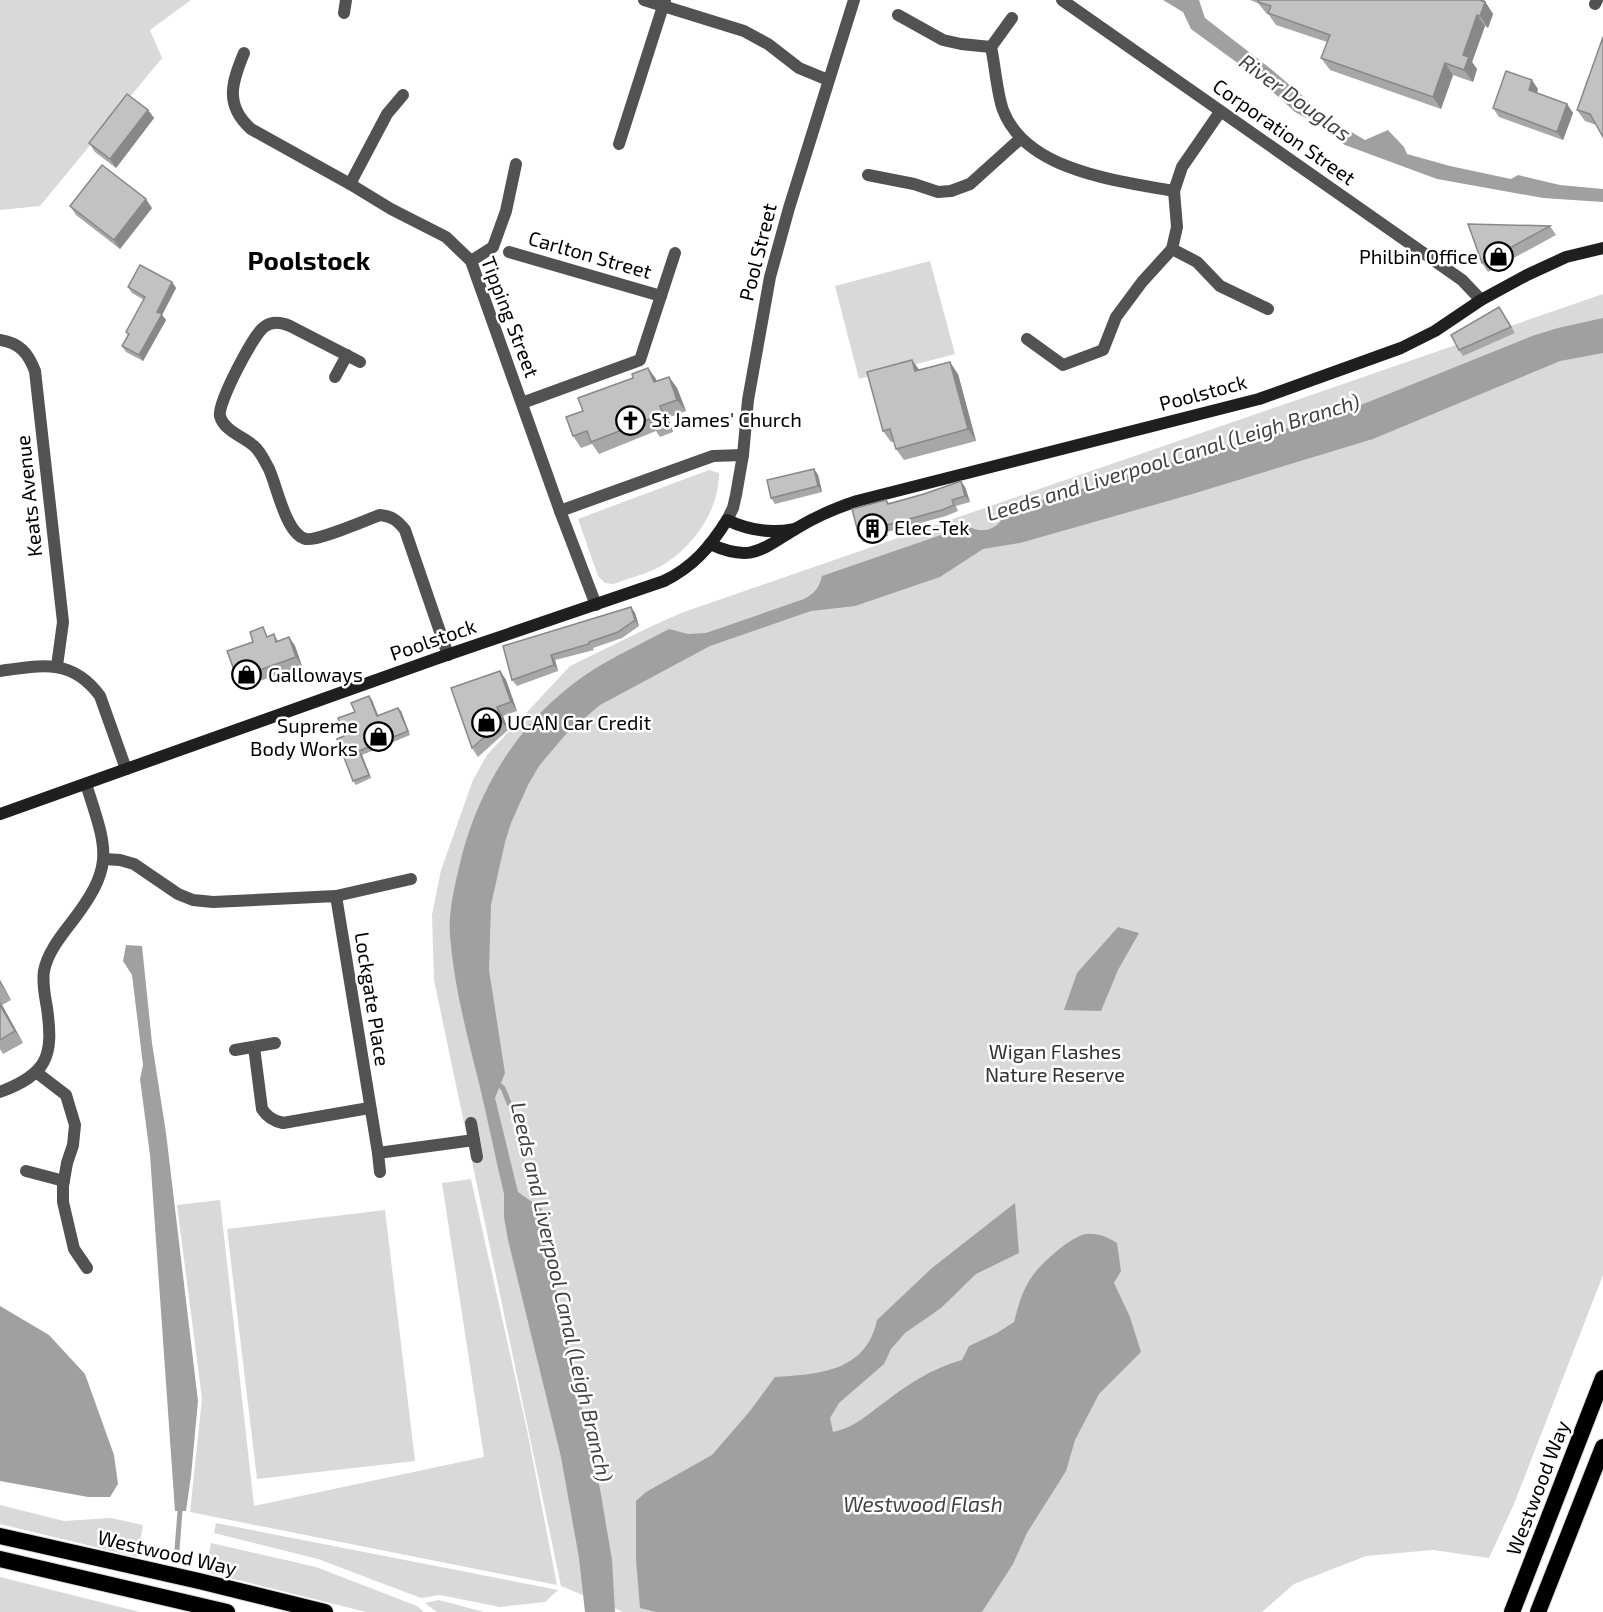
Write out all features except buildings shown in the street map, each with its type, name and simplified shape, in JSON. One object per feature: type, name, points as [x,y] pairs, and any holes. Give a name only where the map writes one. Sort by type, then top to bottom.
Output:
[{"type":"highway","name":"Westwood Way","points":[[1512,1612],[1603,1378]]},
{"type":"highway","points":[[1538,1612],[1603,1447]]},
{"type":"highway","name":"Westwood Way","points":[[0,1536],[325,1612]]},
{"type":"highway","points":[[0,1559],[227,1612]]},
{"type":"main road","name":"Poolstock","points":[[710,544],[734,553],[759,551],[820,516],[857,501],[1260,399],[1401,348],[1435,331],[1481,300],[1546,266],[1566,257],[1603,248]]},
{"type":"main road","name":"Poolstock","points":[[0,814],[596,605],[675,575],[695,561],[727,520],[769,532],[795,529]]},
{"type":"street","points":[[344,13],[346,0]]},
{"type":"street","points":[[644,0],[664,3],[744,31],[768,44],[799,68],[828,80]]},
{"type":"street","name":"Pool Street","points":[[727,520],[736,495],[743,455],[748,400],[770,277],[789,208],[854,0]]},
{"type":"street","name":"Corporation Street","points":[[1062,0],[1462,280],[1481,300]]},
{"type":"street","points":[[619,144],[664,3]]},
{"type":"street","points":[[898,15],[943,40],[992,47]]},
{"type":"street","points":[[1012,18],[992,47],[1003,110],[1020,139],[1041,154],[1088,173],[1174,191]]},
{"type":"street","name":"Tipping Street","points":[[244,53],[232,92],[243,122],[251,129],[391,209],[446,237],[471,261],[596,605]]},
{"type":"street","points":[[350,184],[387,114],[403,95]]},
{"type":"street","points":[[1027,339],[1063,364],[1103,350],[1116,317],[1142,282],[1172,249],[1177,227],[1174,191],[1182,166],[1220,112]]},
{"type":"street","points":[[868,175],[914,184],[938,192],[951,191],[970,184],[1020,139]]},
{"type":"street","points":[[471,261],[493,247],[506,212],[516,164]]},
{"type":"street","points":[[1172,249],[1197,262],[1220,286],[1268,309]]},
{"type":"street","name":"Carlton Street","points":[[509,252],[661,296]]},
{"type":"street","points":[[522,403],[640,360],[675,253]]},
{"type":"street","points":[[360,362],[290,326],[274,323],[266,325],[260,330],[240,366],[220,406],[220,417],[226,426],[260,452],[273,477],[290,525],[301,537],[313,538],[380,514],[388,515],[400,523],[405,530],[448,655]]},
{"type":"street","name":"Keats Avenue","points":[[0,340],[18,345],[30,359],[35,371],[63,622],[57,666]]},
{"type":"street","points":[[335,377],[346,355]]},
{"type":"street","points":[[560,511],[713,456],[743,455]]},
{"type":"street","points":[[0,671],[41,665],[57,666],[82,678],[100,696],[126,769]]},
{"type":"street","points":[[0,1092],[23,1083],[45,1061],[50,1031],[43,987],[44,971],[48,958],[96,888],[102,873],[104,839],[86,784]]},
{"type":"street","points":[[104,859],[134,864],[148,871],[178,894],[193,900],[213,902],[336,896],[411,879]]},
{"type":"street","name":"Lockgate Place","points":[[336,896],[380,1172]]},
{"type":"street","points":[[235,1050],[275,1042]]},
{"type":"street","points":[[254,1047],[262,1109],[276,1122],[283,1124],[369,1108]]},
{"type":"street","points":[[36,1072],[66,1095],[75,1125],[74,1145],[64,1181],[63,1202],[71,1251],[87,1268]]},
{"type":"street","points":[[471,1124],[477,1156]]},
{"type":"street","points":[[378,1153],[474,1140]]},
{"type":"street","points":[[26,1172],[64,1181]]},
{"type":"green space","points":[[0,0],[191,0],[150,30],[162,58],[40,206],[0,210]]},
{"type":"green space","points":[[930,261],[955,354],[859,379],[835,286]]},
{"type":"green space","name":"Wigan Flashes Nature Reserve","points":[[1603,294],[1603,1275],[1514,1504],[1489,1558],[1433,1550],[1366,1556],[1294,1584],[1262,1612],[623,1612],[561,1586],[434,980],[432,915],[441,870],[473,780],[487,755],[570,666],[681,613]]},
{"type":"green space","points":[[709,470],[719,473],[715,499],[704,524],[687,546],[654,570],[614,584],[605,583],[598,576],[578,519]]},
{"type":"green space","points":[[471,1179],[527,1430],[557,1585],[190,1512],[202,1399],[177,1205],[220,1200],[254,1506],[484,1457],[442,1183]]},
{"type":"green space","points":[[385,1210],[415,1461],[257,1479],[227,1229]]},
{"type":"green space","points":[[0,1505],[64,1521],[111,1518],[143,1525],[137,1557],[0,1524]]},
{"type":"green space","points":[[216,1523],[558,1590],[545,1602],[500,1607],[440,1595],[421,1598],[318,1559],[214,1533]]},
{"type":"green space","points":[[211,1543],[316,1567],[417,1606],[424,1612],[366,1612],[206,1572]]},
{"type":"green space","points":[[0,1577],[140,1612],[0,1612]]},
{"type":"green space","points":[[439,1600],[484,1612],[437,1612],[425,1603]]},
{"type":"water","name":"River Douglas","points":[[1163,0],[1199,0],[1205,18],[1271,69],[1306,99],[1314,110],[1365,140],[1388,130],[1404,147],[1407,154],[1511,179],[1518,175],[1560,185],[1603,189],[1603,202],[1543,198],[1437,179],[1345,145],[1317,124],[1295,112],[1254,75],[1191,29],[1183,12]]},
{"type":"water","points":[[1603,318],[1603,353],[1560,361],[1373,439],[1020,543],[983,549],[940,577],[855,606],[811,611],[710,646],[600,705],[566,734],[539,766],[511,823],[491,905],[489,970],[505,1073],[495,1098],[518,1192],[542,1209],[542,1229],[600,1489],[612,1560],[615,1612],[585,1612],[579,1558],[561,1457],[508,1240],[504,1217],[504,1194],[461,1010],[450,936],[453,895],[471,826],[496,771],[531,723],[552,701],[576,682],[609,660],[669,629],[688,634],[706,633],[804,599],[816,590],[822,576],[967,526],[979,530],[991,529],[1000,522],[1006,511],[1346,411],[1532,336]]},
{"type":"water","points":[[1118,927],[1139,933],[1118,970],[1101,1011],[1064,1010],[1077,973]]},
{"type":"water","points":[[126,945],[142,946],[152,1043],[166,1133],[198,1401],[186,1511],[175,1511],[150,1155],[140,1079],[143,1065],[132,975],[123,961]]},
{"type":"water","name":"Westwood Flash","points":[[1015,1203],[1019,1253],[976,1274],[941,1308],[905,1333],[891,1349],[884,1364],[839,1403],[830,1418],[833,1432],[854,1424],[921,1377],[962,1360],[969,1346],[1014,1322],[1023,1294],[1035,1272],[1072,1240],[1086,1234],[1095,1234],[1117,1243],[1121,1271],[1114,1283],[1130,1317],[1141,1352],[1099,1394],[1075,1440],[1066,1471],[1027,1533],[1013,1564],[982,1612],[656,1612],[640,1608],[636,1559],[636,1501],[646,1492],[712,1455],[750,1411],[775,1377],[824,1371],[851,1360],[863,1350],[877,1320],[932,1268]]},
{"type":"water","points":[[0,1306],[49,1335],[85,1374],[114,1455],[118,1484],[110,1497],[88,1497],[0,1481]]},
{"type":"waterway","name":"Leeds and Liverpool Canal (Leigh Branch)","points":[[495,1082],[503,1088],[509,1103]]},
{"type":"waterway","points":[[177,1550],[180,1511]]},
{"type":"place","name":"Philbin Office","points":[[1499,257]]},
{"type":"place","name":"St James' Church","points":[[630,420]]},
{"type":"place","name":"Elec-Tek","points":[[873,528]]},
{"type":"place","name":"Galloways","points":[[247,675]]},
{"type":"place","name":"UCAN Car Credit","points":[[486,723]]},
{"type":"place","name":"Supreme Body Works","points":[[379,737]]},
{"type":"district","name":"Poolstock","points":[[309,261]]}]
